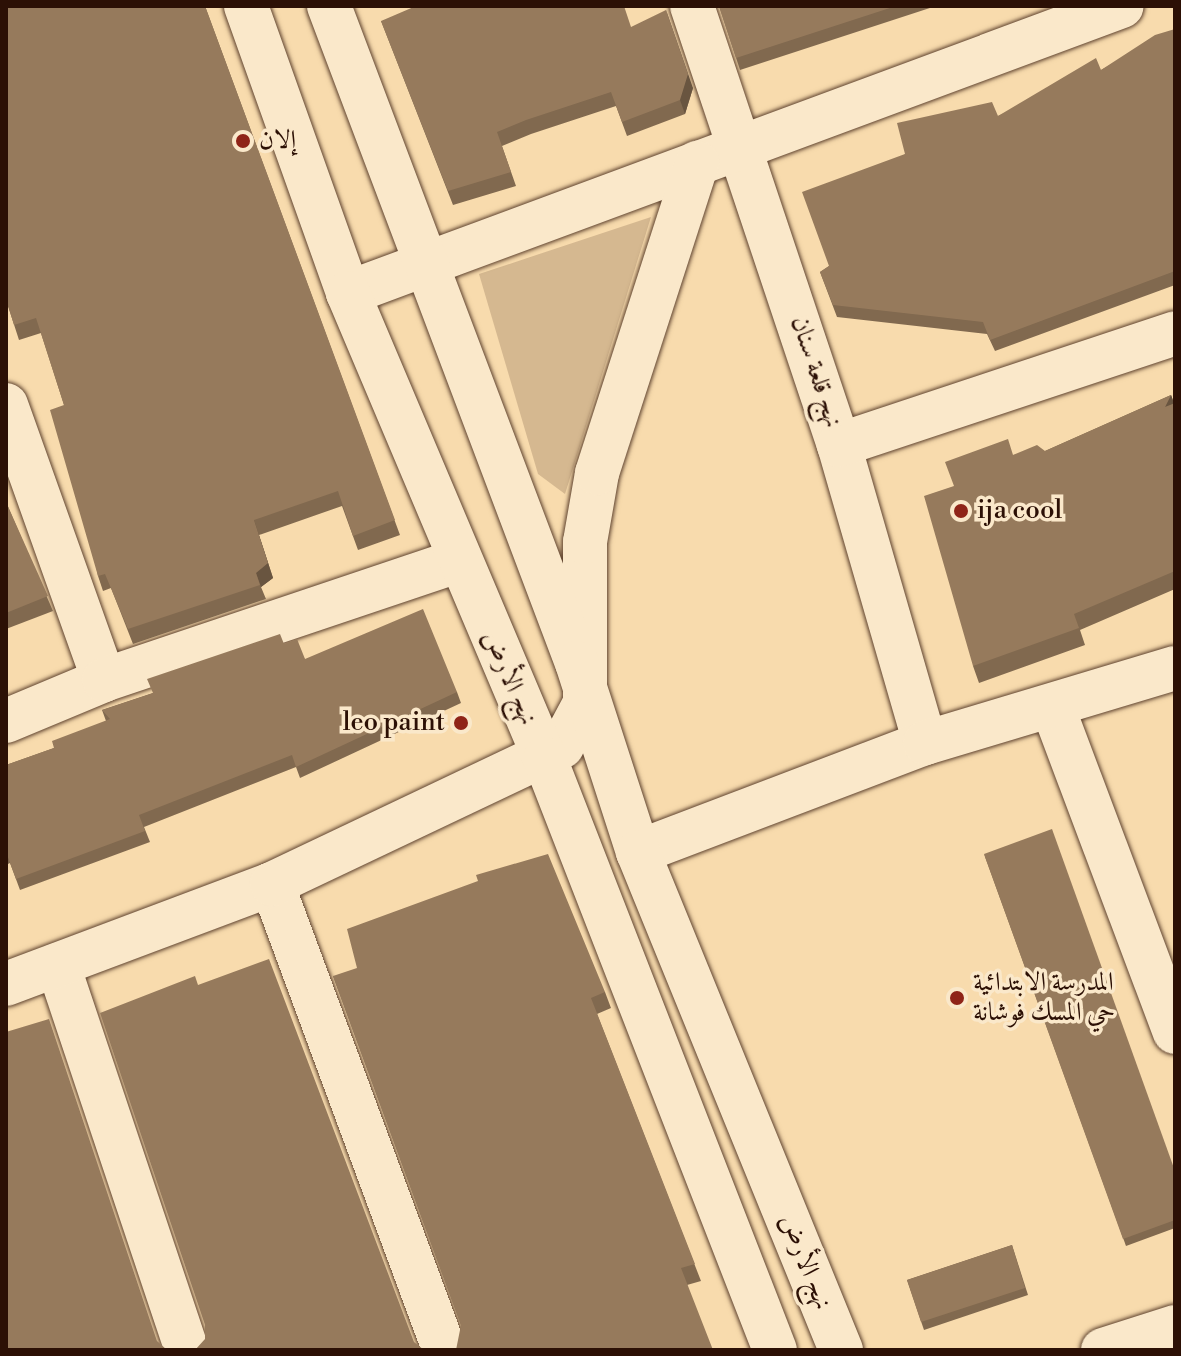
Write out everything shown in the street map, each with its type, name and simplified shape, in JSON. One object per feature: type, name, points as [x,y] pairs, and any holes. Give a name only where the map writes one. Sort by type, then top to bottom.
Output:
[{"type":"street","name":"نهج الأرض","points":[[246,6],[348,293],[457,561],[545,759],[775,1350]]},
{"type":"street","name":"نهج الأرض","points":[[329,6],[577,663],[585,703],[638,852],[841,1350]]},
{"type":"street","name":"نهج قلعة سنان","points":[[692,6],[743,146],[839,445],[925,743]]},
{"type":"street","points":[[348,293],[1122,6]]},
{"type":"street","points":[[6,984],[272,884],[545,759],[579,725],[585,703],[585,542],[597,473],[697,163]]},
{"type":"street","points":[[839,445],[1175,333]]},
{"type":"street","points":[[6,405],[104,680]]},
{"type":"street","points":[[6,721],[104,680],[457,561]]},
{"type":"street","points":[[638,852],[925,743],[1053,708],[1175,668]]},
{"type":"street","points":[[1053,708],[1163,967],[1175,1032]]},
{"type":"street","points":[[272,884],[444,1350]]},
{"type":"street","points":[[58,965],[187,1350]]},
{"type":"street","points":[[1103,1350],[1175,1327]]},
{"type":"shaded area","points":[[651,217],[565,494],[538,474],[479,274]]},
{"type":"building","points":[[6,6],[205,6],[395,520],[353,536],[338,491],[254,520],[268,563],[256,573],[260,585],[128,629],[105,574],[98,576],[50,410],[64,405],[36,318],[14,325],[6,299]]},
{"type":"building","points":[[416,6],[624,6],[631,27],[666,10],[688,74],[680,100],[622,122],[611,92],[497,132],[511,172],[448,191],[381,21]]},
{"type":"building","points":[[719,6],[896,6],[736,58]]},
{"type":"building","points":[[1175,29],[1175,271],[990,340],[983,322],[833,305],[820,272],[829,266],[802,192],[905,154],[897,123],[992,102],[998,116],[1096,58],[1101,70],[1155,35]]},
{"type":"building","points":[[1171,395],[1165,407],[1175,403],[1175,571],[1074,614],[1079,628],[973,666],[924,496],[954,486],[945,462],[1008,439],[1013,455],[1037,445],[1045,451]]},
{"type":"building","points":[[6,502],[48,596],[6,613]]},
{"type":"building","points":[[423,609],[457,692],[296,767],[292,755],[139,815],[145,831],[16,879],[6,852],[6,765],[54,748],[52,741],[110,719],[102,710],[153,693],[147,679],[280,634],[284,644],[297,639],[305,659]]},
{"type":"building","points":[[1052,829],[1175,1171],[1175,1220],[1123,1239],[984,854]]},
{"type":"building","points":[[548,854],[605,992],[591,998],[695,1264],[681,1268],[713,1350],[456,1350],[461,1325],[333,976],[357,968],[347,929],[478,881],[476,875]]},
{"type":"building","points":[[269,959],[414,1342],[424,1350],[195,1350],[205,1339],[205,1325],[100,1013],[195,976],[198,985]]},
{"type":"building","points":[[49,1019],[157,1341],[167,1350],[6,1350],[6,1032]]},
{"type":"building","points":[[1012,1245],[1025,1288],[921,1322],[907,1280]]},
{"type":"place","name":"إلان","points":[[243,141]]},
{"type":"place","name":"ija cool","points":[[961,511]]},
{"type":"place","name":"leo paint","points":[[461,723]]},
{"type":"place","name":"المدرسة الابتدائية حي المسك فوشانة","points":[[957,998]]}]
